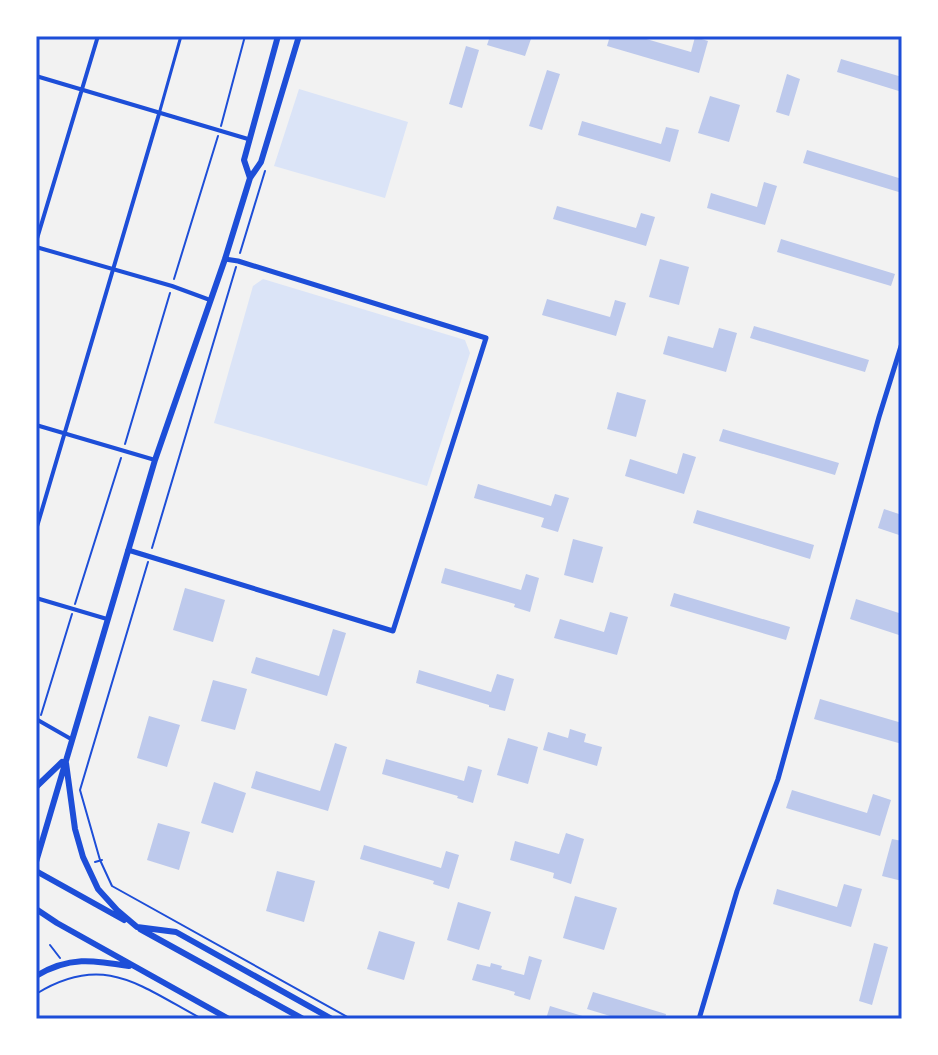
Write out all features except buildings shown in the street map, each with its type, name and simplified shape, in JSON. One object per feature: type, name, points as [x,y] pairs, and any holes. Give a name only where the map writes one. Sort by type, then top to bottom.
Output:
[{"type":"main road","points":[[250,178],[244,160],[278,36]]},
{"type":"main road","points":[[36,862],[155,460],[250,178],[261,162],[299,36]]},
{"type":"main road","points":[[36,787],[65,760]]},
{"type":"main road","points":[[65,760],[75,829],[83,857],[98,889],[117,910],[137,927],[176,932],[332,1019]]},
{"type":"main road","points":[[36,871],[303,1019]]},
{"type":"main road","points":[[36,909],[229,1019]]},
{"type":"main road","points":[[36,976],[67,962],[90,960],[134,966]]},
{"type":"street","points":[[98,36],[36,244],[210,300]]},
{"type":"street","points":[[36,530],[181,36]]},
{"type":"street","points":[[36,76],[249,139]]},
{"type":"street","points":[[128,550],[393,631],[486,338],[225,259]]},
{"type":"street","points":[[699,1019],[737,891],[778,779],[902,343]]},
{"type":"street","points":[[36,425],[155,460]]},
{"type":"street","points":[[36,598],[107,619]]},
{"type":"street","points":[[38,720],[71,739]]},
{"type":"path","points":[[38,720],[123,451],[245,36]]},
{"type":"path","points":[[267,166],[80,790],[112,886],[351,1019]]},
{"type":"path","points":[[36,994],[70,977],[98,973],[130,980],[202,1019]]},
{"type":"shaded area","points":[[299,89],[408,122],[385,198],[274,166]]},
{"type":"shaded area","points":[[263,279],[465,340],[470,353],[427,486],[214,423],[253,286]]}]
